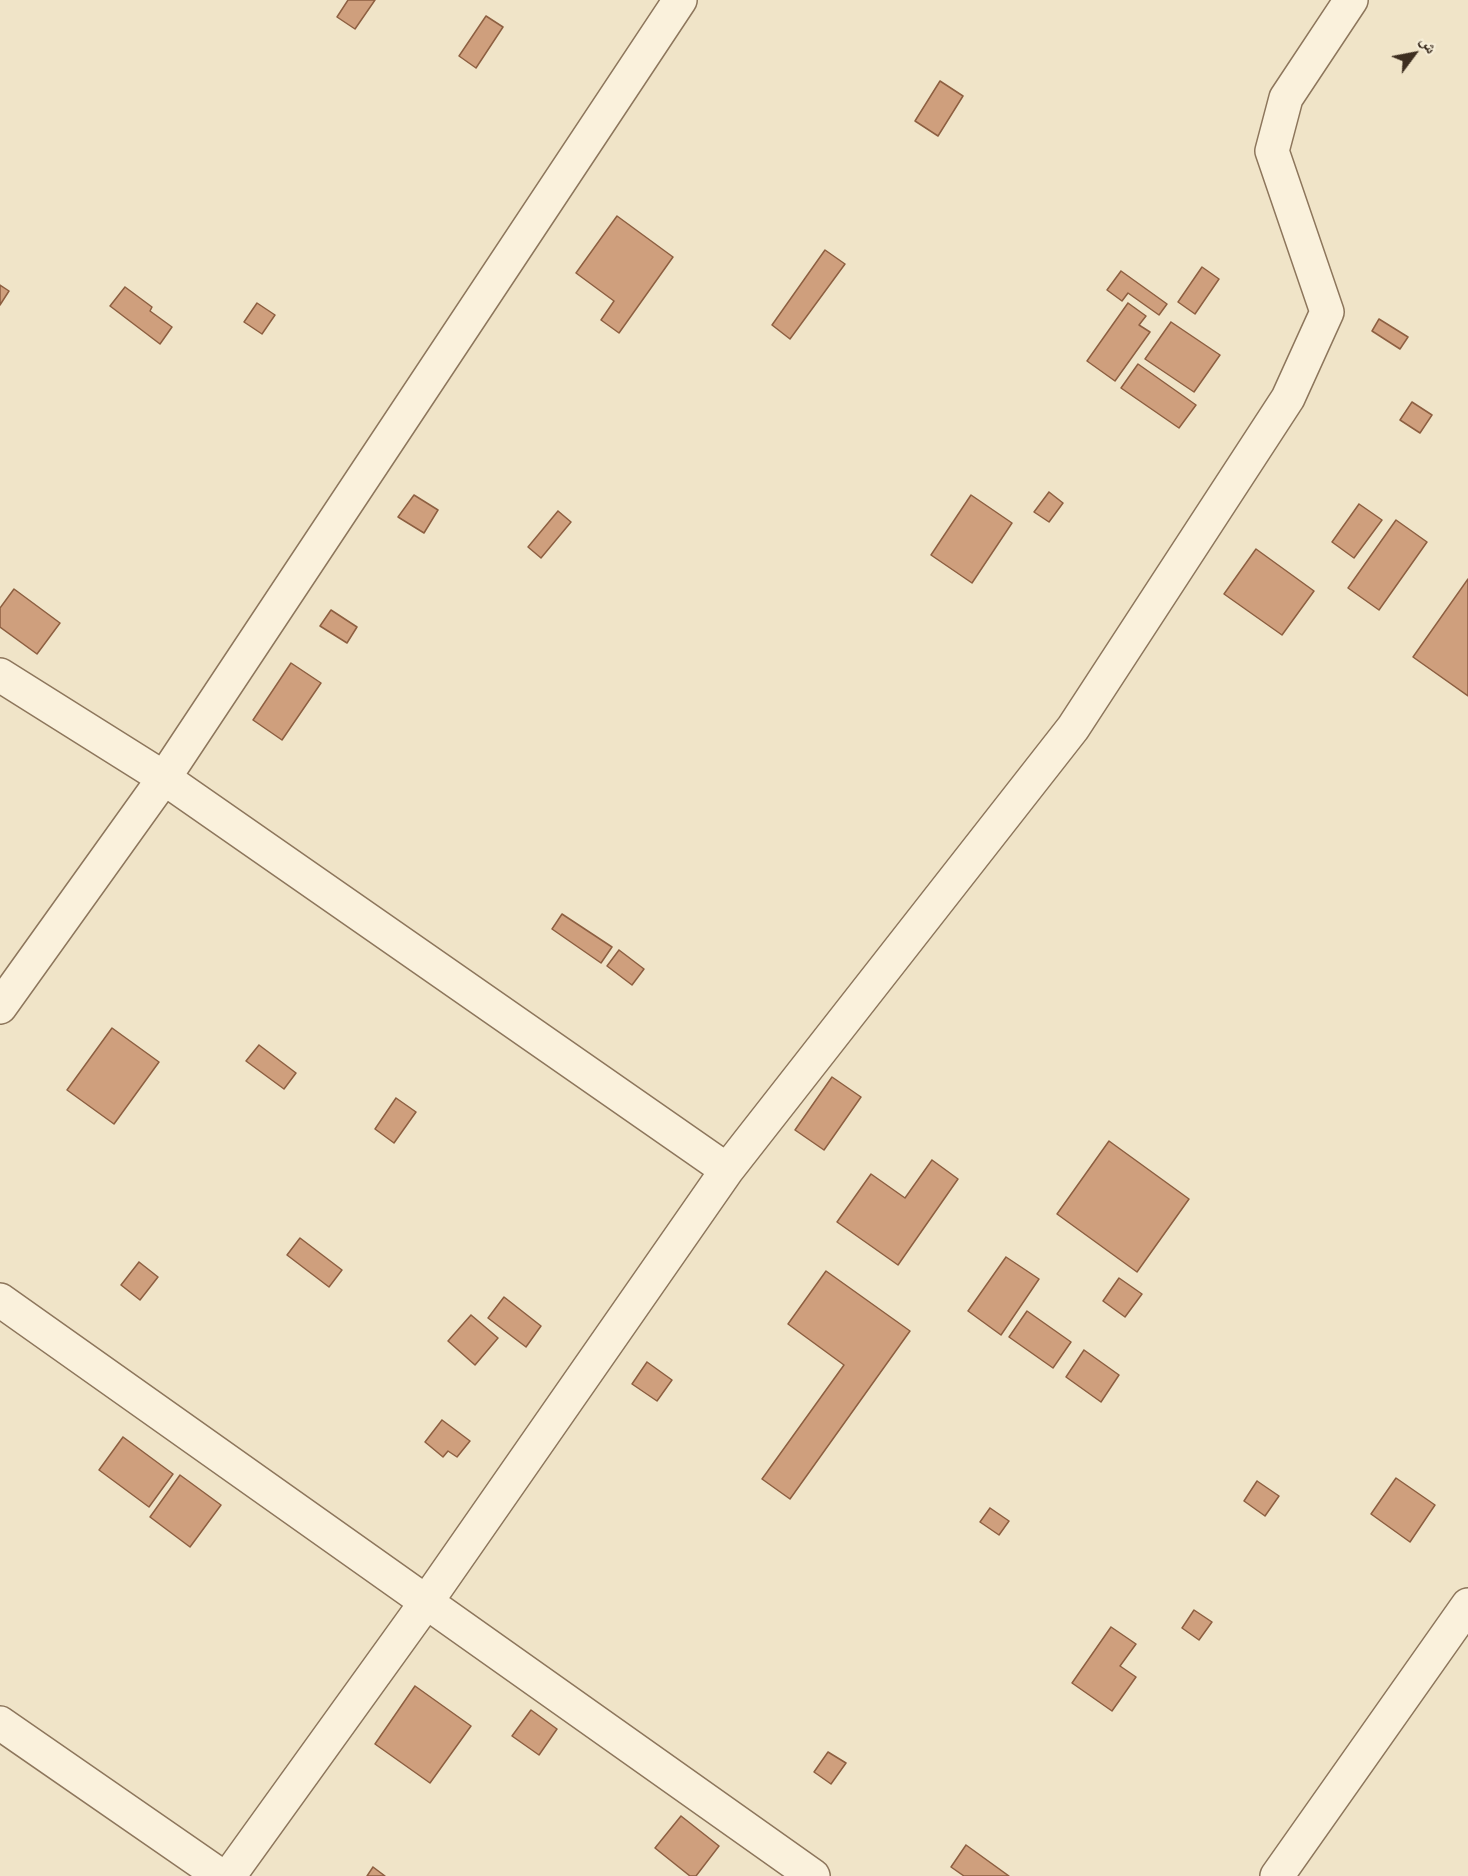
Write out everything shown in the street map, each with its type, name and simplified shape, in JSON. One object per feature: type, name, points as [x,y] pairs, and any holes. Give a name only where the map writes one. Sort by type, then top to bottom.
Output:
[{"type":"street","points":[[0,1007],[164,778],[680,0]]},
{"type":"street","points":[[229,1876],[427,1601],[727,1170],[1073,728],[1288,399],[1327,312],[1272,151],[1286,98],[1351,0]]},
{"type":"street","points":[[0,675],[164,778],[727,1170]]},
{"type":"street","points":[[0,1300],[813,1876]]},
{"type":"street","points":[[1277,1876],[1468,1605]]},
{"type":"street","points":[[0,1723],[220,1876]]},
{"type":"building","points":[[348,0],[375,0],[355,29],[337,17]]},
{"type":"building","points":[[486,16],[503,27],[476,68],[459,56]]},
{"type":"building","points":[[940,81],[963,96],[938,136],[915,121]]},
{"type":"building","points":[[617,216],[673,257],[619,333],[601,320],[614,301],[576,273]]},
{"type":"building","points":[[825,250],[845,264],[790,339],[772,325]]},
{"type":"building","points":[[1202,267],[1219,279],[1195,314],[1178,302]]},
{"type":"building","points":[[1121,271],[1167,304],[1159,315],[1128,293],[1122,301],[1107,290]]},
{"type":"building","points":[[0,285],[9,291],[0,305]]},
{"type":"building","points":[[125,287],[152,307],[150,311],[172,327],[160,344],[110,306]]},
{"type":"building","points":[[257,303],[275,315],[262,334],[244,322]]},
{"type":"building","points":[[1128,303],[1146,316],[1139,325],[1150,332],[1115,381],[1087,361]]},
{"type":"building","points":[[1379,319],[1408,337],[1400,349],[1372,331]]},
{"type":"building","points":[[1171,322],[1220,355],[1194,392],[1145,359]]},
{"type":"building","points":[[1138,364],[1196,405],[1179,428],[1121,388]]},
{"type":"building","points":[[1412,402],[1432,415],[1420,433],[1400,420]]},
{"type":"building","points":[[1049,492],[1063,503],[1049,522],[1034,512]]},
{"type":"building","points":[[414,495],[438,510],[424,533],[398,517]]},
{"type":"building","points":[[971,495],[1012,523],[972,583],[931,555]]},
{"type":"building","points":[[1359,504],[1382,520],[1354,558],[1332,542]]},
{"type":"building","points":[[558,511],[571,522],[541,558],[528,547]]},
{"type":"building","points":[[1396,520],[1427,542],[1379,610],[1348,588]]},
{"type":"building","points":[[1256,549],[1314,591],[1282,635],[1224,594]]},
{"type":"building","points":[[1468,579],[1468,696],[1413,657]]},
{"type":"building","points":[[14,589],[60,623],[37,654],[0,627],[0,608]]},
{"type":"building","points":[[331,610],[357,627],[347,643],[320,626]]},
{"type":"building","points":[[291,663],[321,683],[282,740],[253,720]]},
{"type":"building","points":[[562,914],[612,947],[601,963],[552,929]]},
{"type":"building","points":[[619,950],[644,969],[632,985],[607,966]]},
{"type":"building","points":[[112,1028],[159,1062],[114,1124],[67,1090]]},
{"type":"building","points":[[259,1045],[296,1073],[284,1089],[246,1061]]},
{"type":"building","points":[[832,1077],[861,1097],[824,1150],[795,1130]]},
{"type":"building","points":[[396,1098],[416,1112],[394,1143],[375,1129]]},
{"type":"building","points":[[1109,1141],[1189,1199],[1137,1272],[1057,1214]]},
{"type":"building","points":[[932,1160],[958,1179],[898,1265],[837,1222],[871,1174],[905,1198]]},
{"type":"building","points":[[300,1238],[342,1270],[329,1287],[287,1255]]},
{"type":"building","points":[[1006,1257],[1039,1279],[1001,1335],[968,1311]]},
{"type":"building","points":[[139,1262],[158,1277],[140,1300],[121,1285]]},
{"type":"building","points":[[826,1271],[910,1331],[790,1499],[762,1479],[844,1365],[788,1324]]},
{"type":"building","points":[[1119,1278],[1142,1294],[1125,1317],[1103,1301]]},
{"type":"building","points":[[504,1297],[541,1326],[526,1347],[488,1318]]},
{"type":"building","points":[[1027,1311],[1071,1342],[1053,1368],[1009,1337]]},
{"type":"building","points":[[471,1315],[498,1338],[475,1365],[448,1341]]},
{"type":"building","points":[[1084,1350],[1119,1375],[1101,1402],[1066,1377]]},
{"type":"building","points":[[647,1362],[672,1380],[657,1401],[632,1384]]},
{"type":"building","points":[[442,1420],[470,1441],[457,1457],[448,1451],[443,1457],[425,1442]]},
{"type":"building","points":[[123,1437],[173,1474],[149,1507],[99,1470]]},
{"type":"building","points":[[180,1475],[221,1505],[190,1547],[150,1517]]},
{"type":"building","points":[[1396,1478],[1435,1505],[1410,1542],[1371,1514]]},
{"type":"building","points":[[1257,1481],[1279,1496],[1265,1516],[1244,1501]]},
{"type":"building","points":[[990,1508],[1009,1521],[999,1535],[980,1522]]},
{"type":"building","points":[[1194,1610],[1212,1622],[1199,1640],[1182,1628]]},
{"type":"building","points":[[1111,1627],[1136,1644],[1120,1666],[1136,1677],[1112,1711],[1072,1683]]},
{"type":"building","points":[[415,1686],[471,1726],[430,1783],[375,1744]]},
{"type":"building","points":[[531,1710],[557,1729],[539,1755],[512,1736]]},
{"type":"building","points":[[828,1752],[846,1763],[831,1784],[814,1772]]},
{"type":"building","points":[[681,1816],[719,1846],[696,1876],[690,1876],[655,1848]]},
{"type":"building","points":[[966,1845],[1009,1876],[964,1876],[951,1867]]},
{"type":"building","points":[[373,1867],[385,1876],[367,1876]]}]
